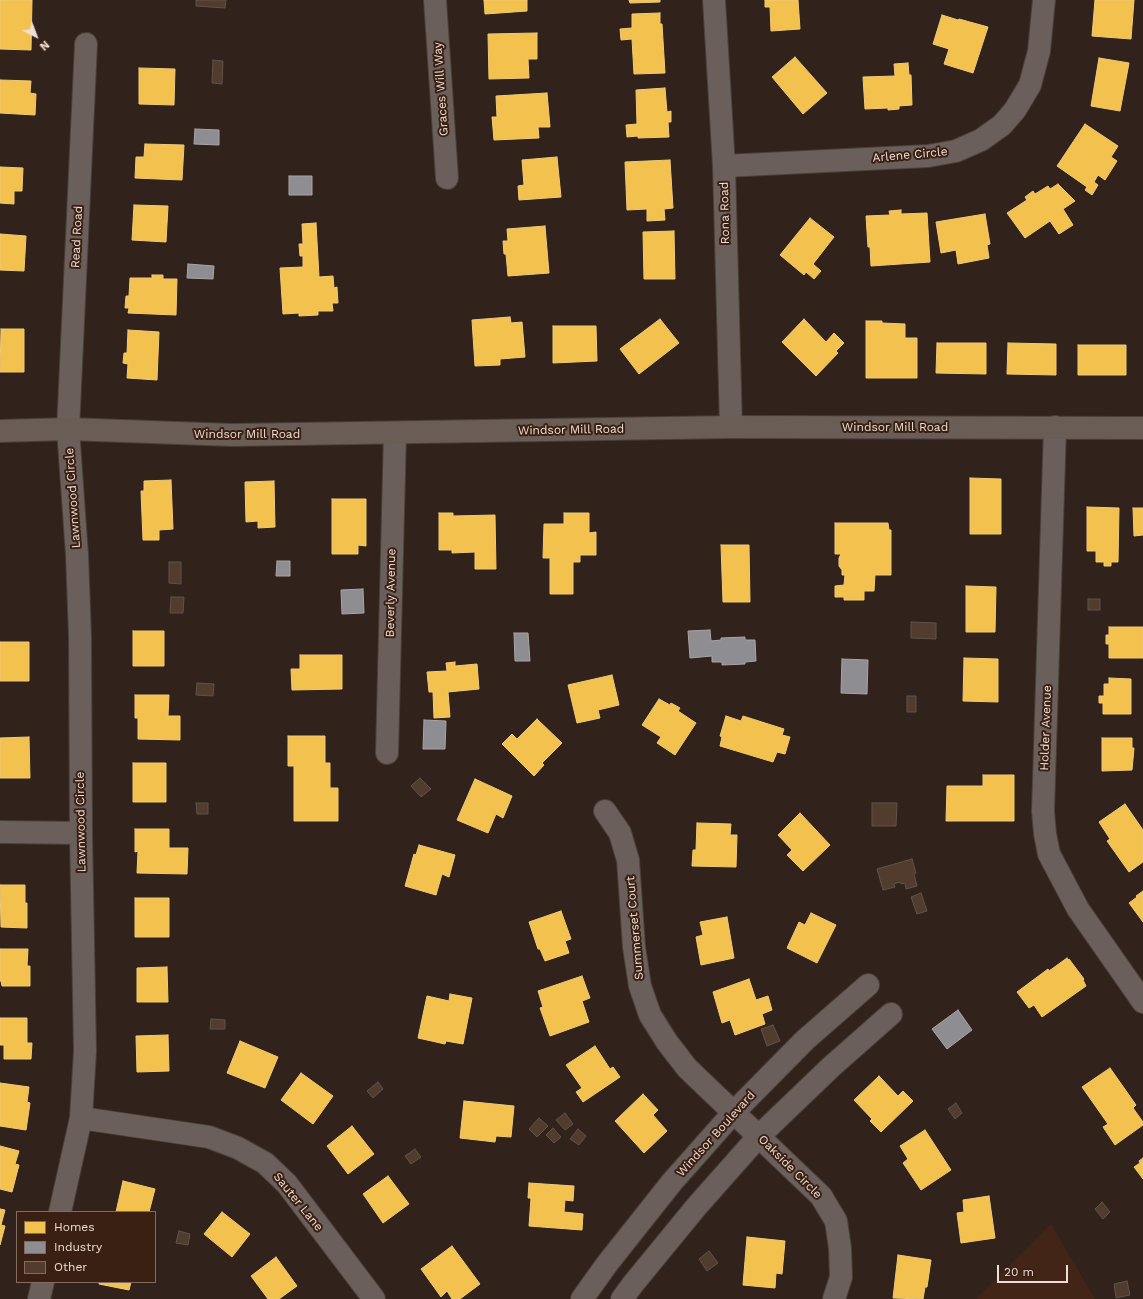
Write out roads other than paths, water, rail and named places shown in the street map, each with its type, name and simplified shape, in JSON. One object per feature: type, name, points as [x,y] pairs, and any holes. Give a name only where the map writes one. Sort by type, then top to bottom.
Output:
[{"type":"main road","name":"Windsor Mill Road","points":[[0,431],[68,430],[232,435],[731,427],[1143,428]]},
{"type":"street","name":"Graces Will Way","points":[[435,0],[447,178]]},
{"type":"street","name":"Rona Road","points":[[714,0],[724,166],[731,427]]},
{"type":"street","name":"Arlene Circle","points":[[724,166],[928,156],[956,151],[981,140],[1002,125],[1015,110],[1030,85],[1039,51],[1044,0]]},
{"type":"street","name":"Read Road","points":[[68,430],[86,44]]},
{"type":"street","name":"Holder Avenue","points":[[1055,427],[1043,811],[1045,834],[1049,854],[1078,909],[1143,1002]]},
{"type":"street","name":"Lawnwood Circle","points":[[60,1211],[81,1118],[85,1051],[79,628],[77,555],[68,430]]},
{"type":"street","name":"Beverly Avenue","points":[[387,753],[395,433]]},
{"type":"street","name":"Summerset Court","points":[[606,811],[620,833],[628,860],[634,947],[640,986],[650,1015],[666,1042],[687,1068],[734,1112]]},
{"type":"street","points":[[0,832],[81,833]]},
{"type":"street","name":"Windsor Boulevard","points":[[582,1299],[606,1264],[672,1182],[734,1112],[805,1040],[868,985]]},
{"type":"street","points":[[622,1299],[697,1206],[759,1136],[831,1067],[891,1014]]},
{"type":"street","name":"Oakside Circle","points":[[734,1112],[821,1196],[836,1221],[840,1248],[840,1277],[834,1299]]},
{"type":"street","name":"Sauter Lane","points":[[81,1118],[209,1137],[238,1148],[265,1163],[287,1184],[374,1299]]},
{"type":"street","points":[[40,1299],[44,1283]]}]
